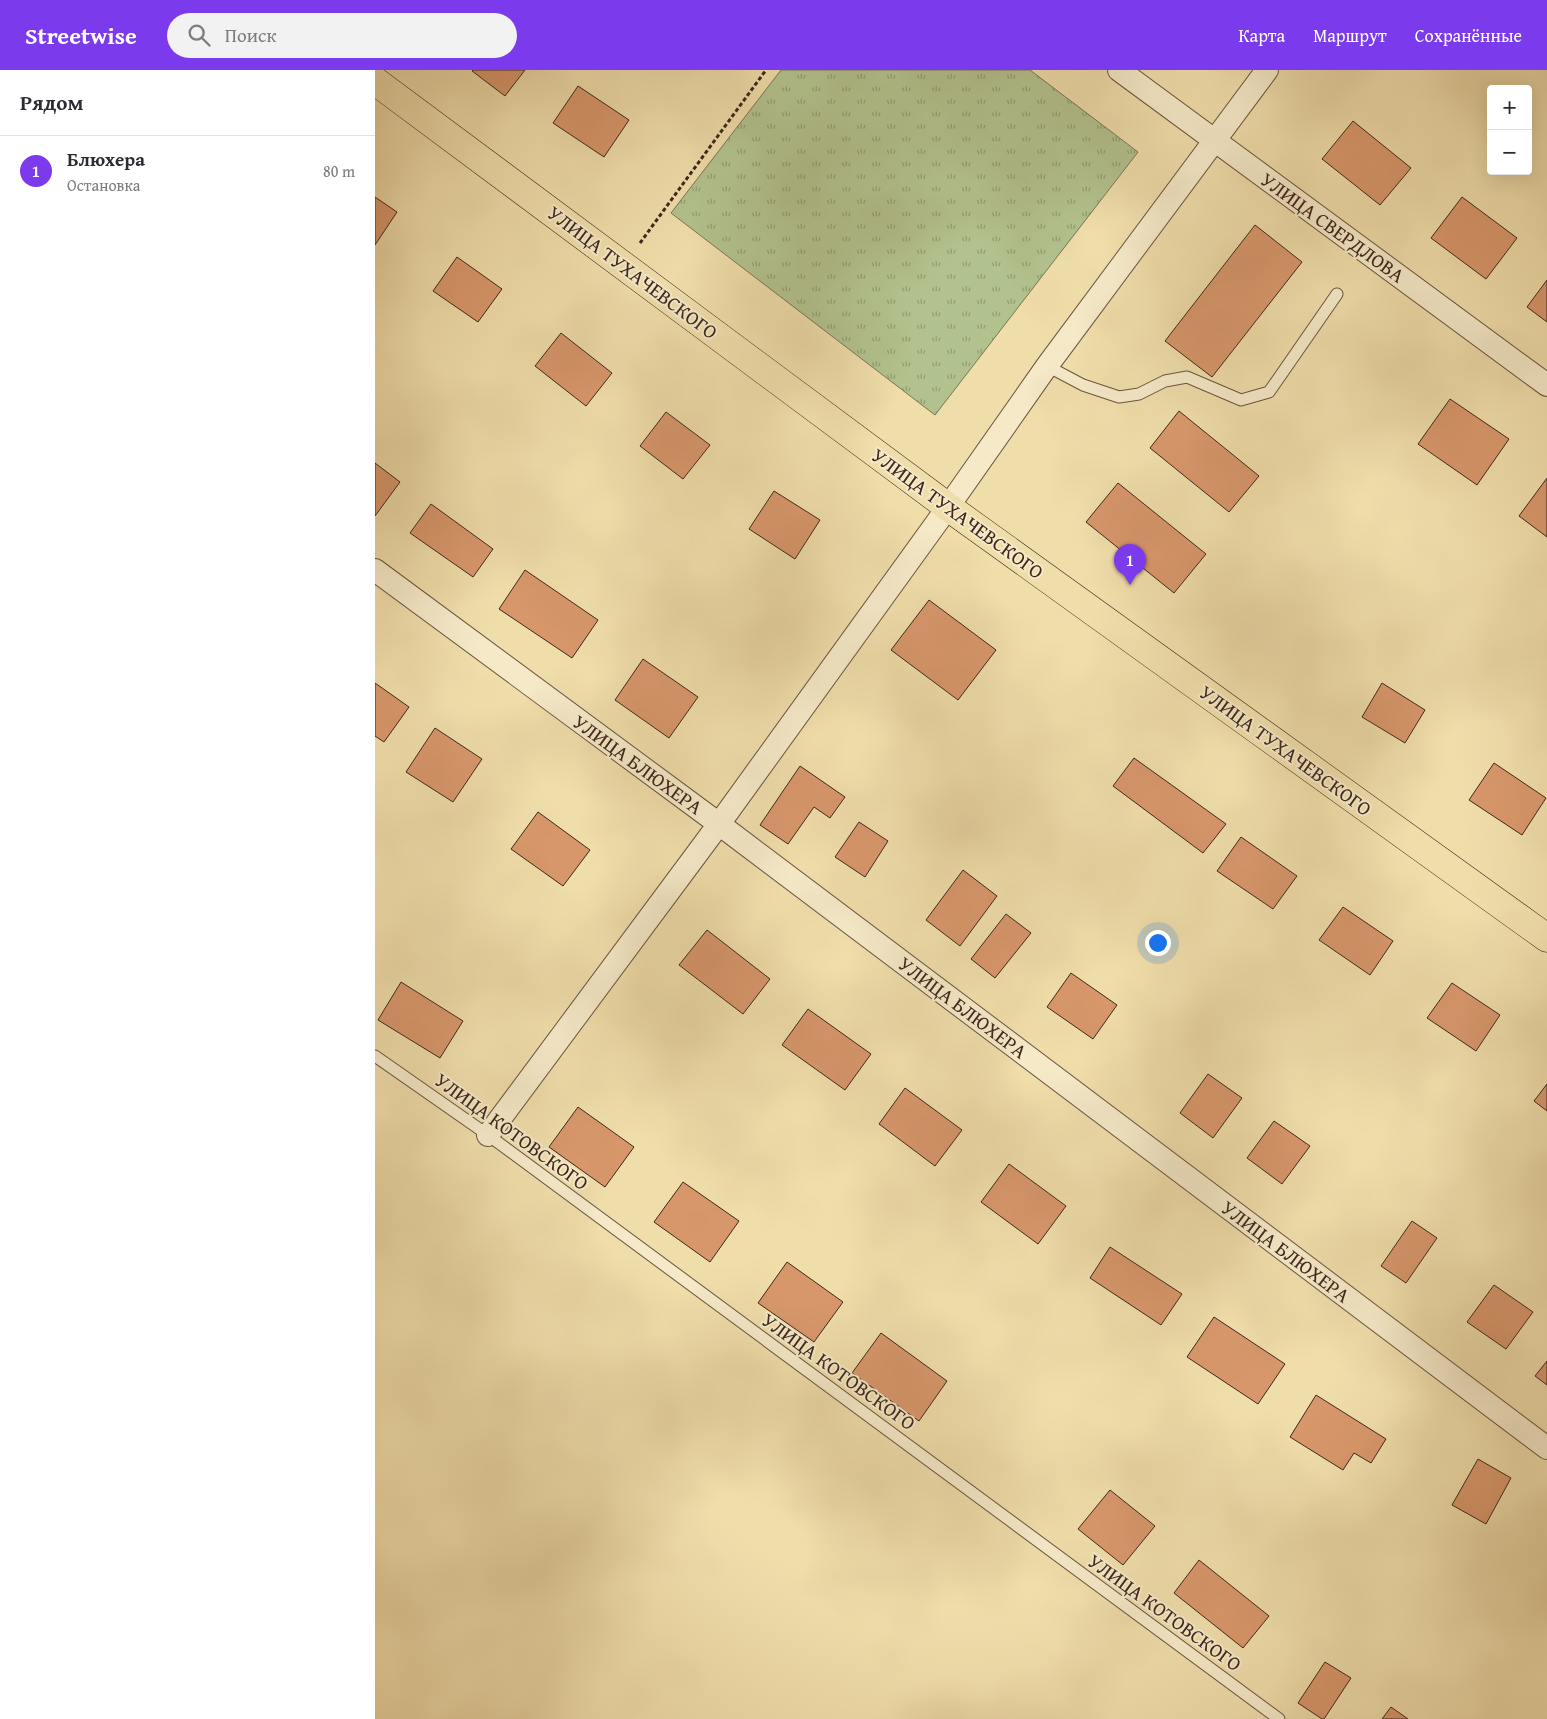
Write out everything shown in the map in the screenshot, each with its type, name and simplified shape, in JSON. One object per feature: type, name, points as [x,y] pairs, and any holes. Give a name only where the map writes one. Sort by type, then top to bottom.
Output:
[{"type":"main road","name":"УЛИЦА ТУХАЧЕВСКОГО","points":[[375,81],[948,507],[1547,938]]},
{"type":"street","name":"УЛИЦА СВЕРДЛОВА","points":[[1119,70],[1547,385]]},
{"type":"street","points":[[488,1135],[719,824],[948,507],[1047,366],[1267,70]]},
{"type":"street","name":"УЛИЦА БЛЮХЕРА","points":[[375,570],[719,824],[1547,1448]]},
{"type":"lane","points":[[1047,366],[1083,386],[1119,397],[1139,394],[1165,381],[1187,378],[1241,400],[1269,392],[1337,294]]},
{"type":"lane","name":"УЛИЦА КОТОВСКОГО","points":[[375,1056],[488,1135],[1279,1719]]},
{"type":"path","points":[[623,265],[766,70]]},
{"type":"green space","points":[[781,70],[1030,70],[1138,152],[935,415],[671,213]]},
{"type":"building","points":[[473,70],[525,70],[505,96]]},
{"type":"building","points":[[578,86],[629,120],[604,157],[553,123]]},
{"type":"building","points":[[1353,121],[1411,168],[1380,205],[1322,159]]},
{"type":"building","points":[[375,197],[397,212],[375,245]]},
{"type":"building","points":[[1462,197],[1517,238],[1486,279],[1431,238]]},
{"type":"building","points":[[1255,225],[1302,262],[1212,377],[1165,341]]},
{"type":"building","points":[[457,257],[502,289],[478,322],[433,291]]},
{"type":"building","points":[[1547,280],[1547,322],[1527,307]]},
{"type":"building","points":[[561,333],[612,373],[586,406],[535,366]]},
{"type":"building","points":[[1450,399],[1509,439],[1477,485],[1418,444]]},
{"type":"building","points":[[1179,411],[1259,476],[1229,512],[1150,448]]},
{"type":"building","points":[[666,412],[710,445],[683,479],[640,446]]},
{"type":"building","points":[[375,463],[400,482],[375,516]]},
{"type":"building","points":[[1547,478],[1547,537],[1519,516]]},
{"type":"building","points":[[1118,483],[1206,554],[1174,593],[1086,522]]},
{"type":"building","points":[[774,491],[820,520],[795,559],[749,529]]},
{"type":"building","points":[[431,504],[493,549],[473,577],[410,533]]},
{"type":"building","points":[[525,570],[598,620],[572,658],[499,609]]},
{"type":"building","points":[[929,600],[996,650],[958,700],[891,650]]},
{"type":"building","points":[[643,659],[698,697],[669,738],[615,700]]},
{"type":"building","points":[[375,683],[409,707],[384,742],[375,736]]},
{"type":"building","points":[[1382,683],[1425,710],[1405,743],[1362,717]]},
{"type":"building","points":[[435,728],[482,759],[453,802],[406,772]]},
{"type":"building","points":[[1134,758],[1226,824],[1203,853],[1113,786]]},
{"type":"building","points":[[1494,763],[1546,798],[1522,835],[1469,800]]},
{"type":"building","points":[[800,766],[845,797],[830,818],[814,807],[788,844],[760,825]]},
{"type":"building","points":[[538,812],[590,850],[563,886],[511,849]]},
{"type":"building","points":[[859,822],[888,841],[865,877],[835,857]]},
{"type":"building","points":[[1241,837],[1297,876],[1273,909],[1217,871]]},
{"type":"building","points":[[963,870],[997,896],[960,946],[926,920]]},
{"type":"building","points":[[1343,907],[1393,941],[1370,975],[1319,940]]},
{"type":"building","points":[[1006,914],[1031,933],[995,978],[971,959]]},
{"type":"building","points":[[707,930],[770,979],[743,1014],[679,965]]},
{"type":"building","points":[[1071,973],[1117,1005],[1093,1039],[1047,1007]]},
{"type":"building","points":[[401,982],[463,1021],[440,1058],[378,1020]]},
{"type":"building","points":[[1452,983],[1500,1015],[1476,1051],[1427,1018]]},
{"type":"building","points":[[808,1009],[871,1054],[845,1090],[782,1045]]},
{"type":"building","points":[[1208,1074],[1242,1098],[1213,1138],[1180,1113]]},
{"type":"building","points":[[1547,1084],[1547,1111],[1534,1101]]},
{"type":"building","points":[[905,1088],[962,1130],[935,1166],[879,1124]]},
{"type":"building","points":[[578,1107],[634,1147],[605,1187],[549,1147]]},
{"type":"building","points":[[1274,1121],[1310,1146],[1282,1184],[1247,1158]]},
{"type":"building","points":[[1009,1164],[1066,1206],[1038,1244],[981,1202]]},
{"type":"building","points":[[683,1182],[739,1221],[710,1262],[654,1222]]},
{"type":"building","points":[[1412,1221],[1437,1238],[1406,1283],[1381,1266]]},
{"type":"building","points":[[1110,1247],[1182,1294],[1161,1325],[1090,1278]]},
{"type":"building","points":[[787,1262],[843,1302],[814,1342],[758,1303]]},
{"type":"building","points":[[1494,1285],[1533,1312],[1506,1349],[1467,1322]]},
{"type":"building","points":[[1214,1317],[1285,1364],[1258,1404],[1187,1357]]},
{"type":"building","points":[[881,1333],[947,1381],[919,1421],[852,1373]]},
{"type":"building","points":[[1547,1361],[1547,1385],[1535,1376]]},
{"type":"building","points":[[1316,1395],[1386,1439],[1371,1463],[1354,1453],[1343,1470],[1290,1437]]},
{"type":"building","points":[[1478,1459],[1511,1478],[1486,1524],[1452,1505]]},
{"type":"building","points":[[1110,1490],[1155,1526],[1123,1565],[1078,1529]]},
{"type":"building","points":[[1199,1560],[1269,1616],[1243,1648],[1174,1593]]},
{"type":"building","points":[[1325,1662],[1351,1678],[1324,1719],[1322,1719],[1298,1703]]},
{"type":"building","points":[[1391,1707],[1408,1719],[1382,1719]]},
{"type":"place","name":"Блюхера","points":[[1130,585]]}]
